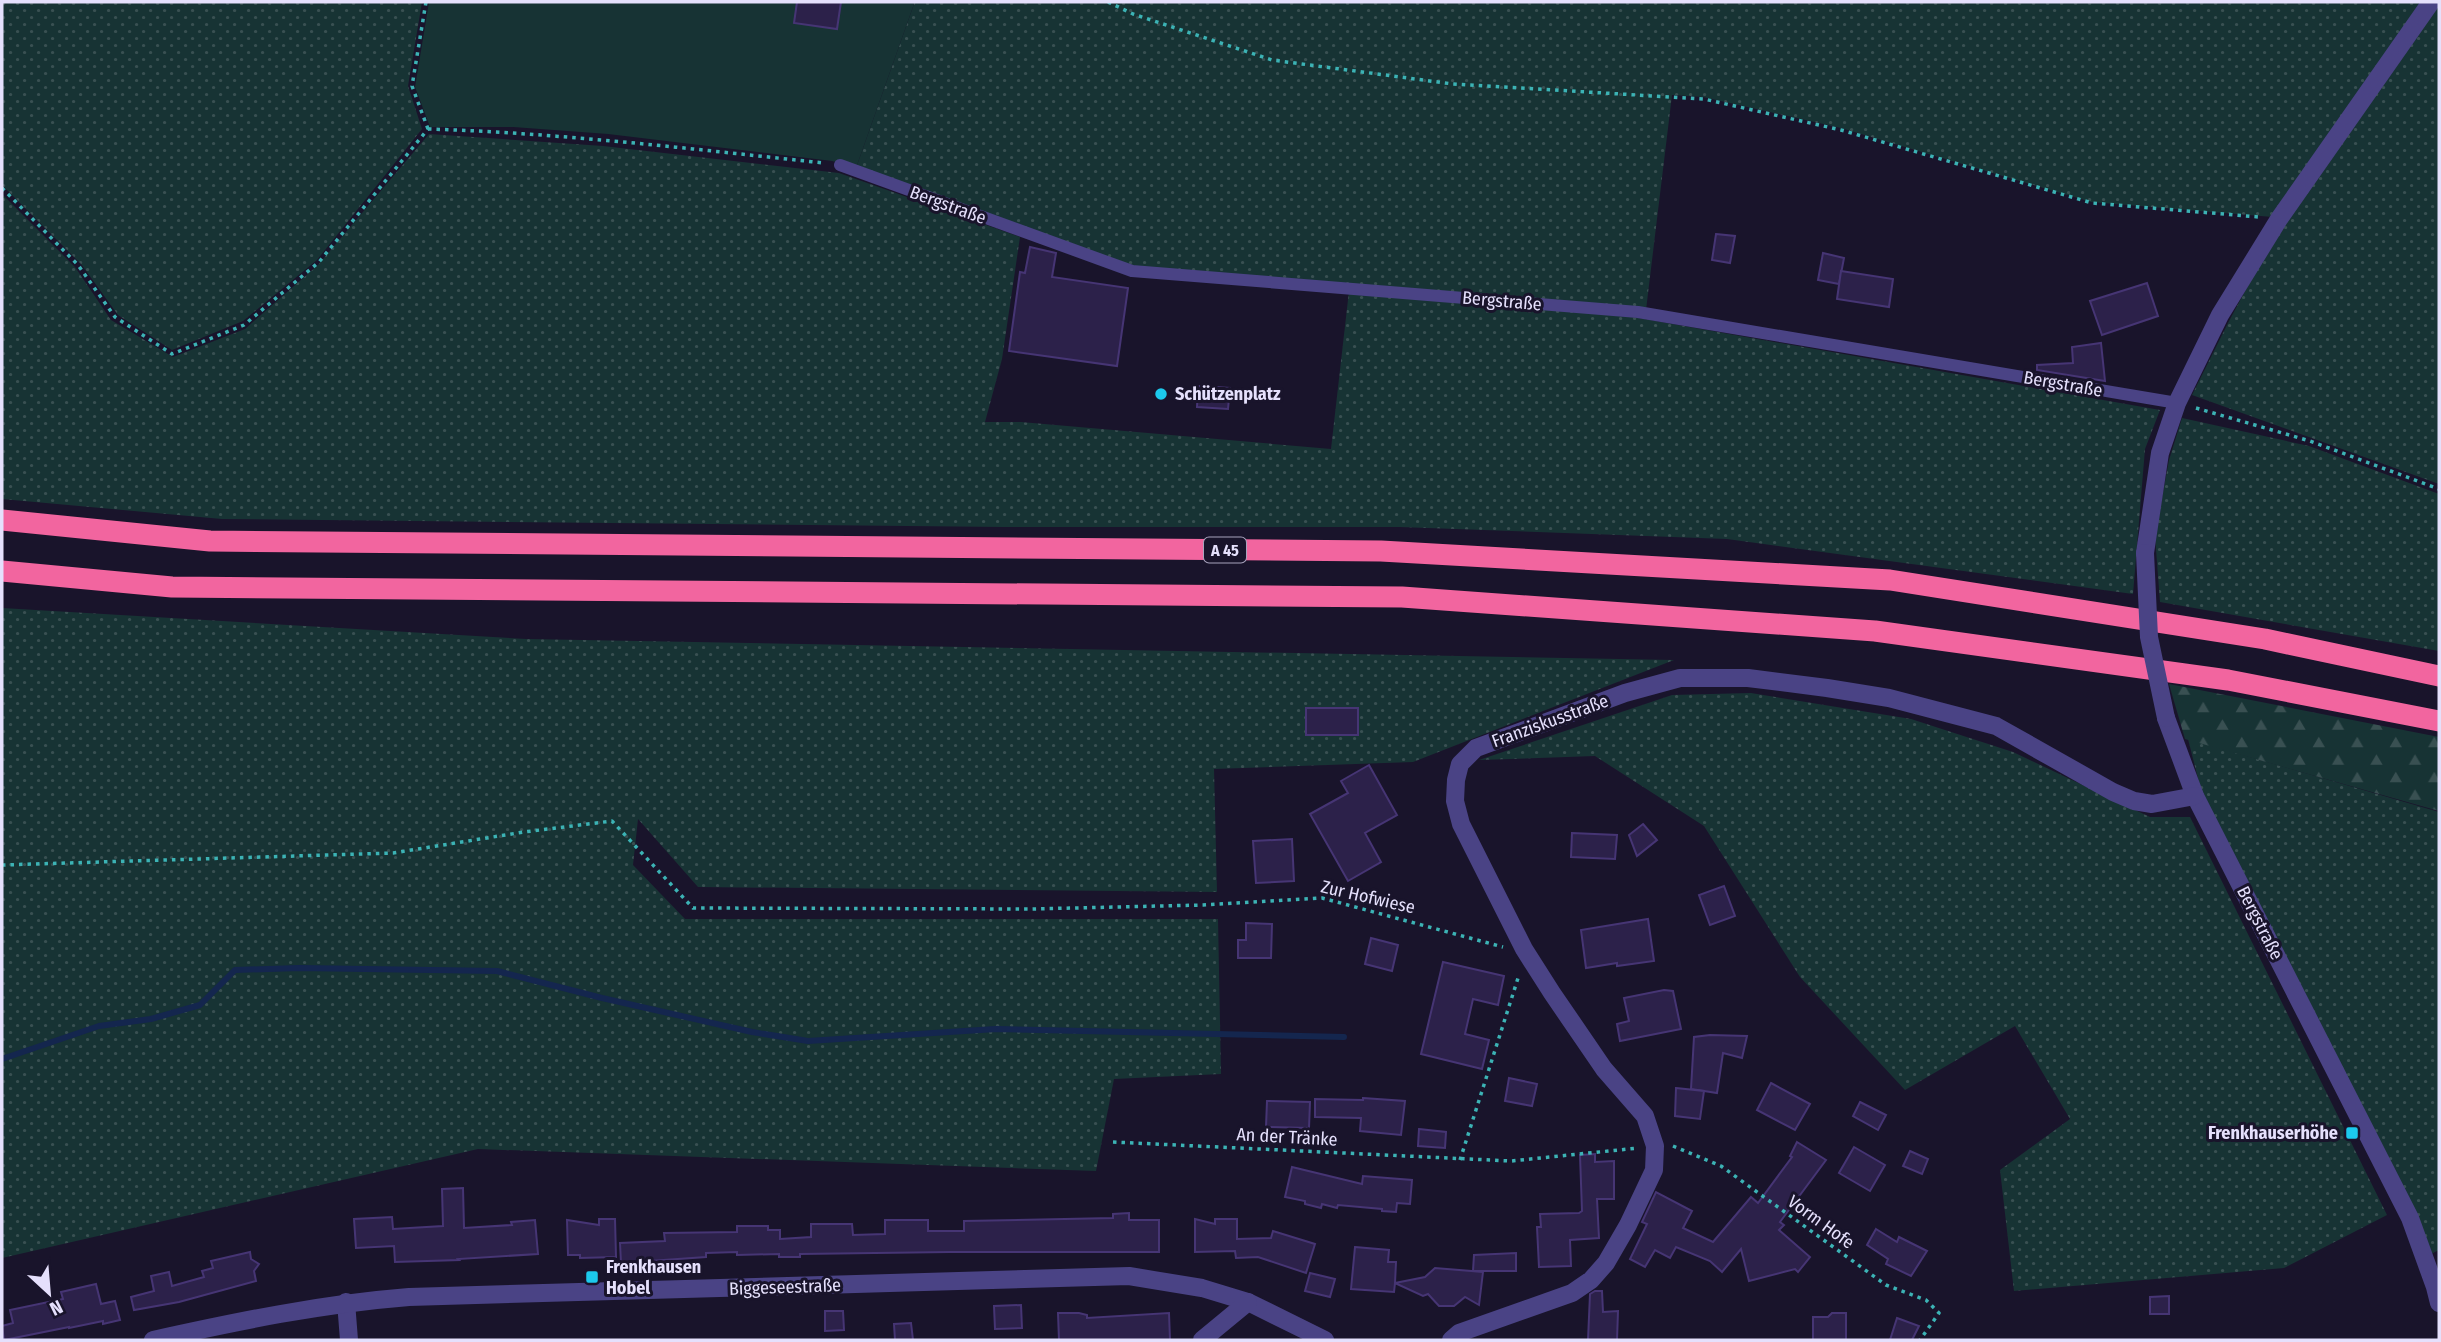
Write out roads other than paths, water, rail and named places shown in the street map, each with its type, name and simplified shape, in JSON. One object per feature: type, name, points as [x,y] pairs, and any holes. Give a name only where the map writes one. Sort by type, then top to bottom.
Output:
[{"type":"highway","name":"A 45","points":[[2,520],[210,541],[1381,551],[1876,579],[2265,639],[2439,676]]},
{"type":"highway","points":[[2,571],[172,587],[1402,597],[1875,631],[2228,680],[2439,721]]},
{"type":"street","name":"Bergstraße","points":[[2431,2],[2279,219],[2220,315],[2177,403],[2160,453],[2145,553],[2149,637],[2166,718],[2195,796],[2410,1218],[2438,1292]]},
{"type":"street","name":"Franziskusstraße","points":[[1451,1340],[1459,1333],[1572,1293],[1591,1280],[1606,1263],[1654,1170],[1655,1146],[1645,1116],[1604,1069],[1525,951],[1461,824],[1455,801],[1460,764],[1476,748],[1625,693],[1680,678],[1748,678],[1889,698],[1996,726],[2113,792],[2134,801],[2152,804],[2195,796]]},
{"type":"street","name":"Biggeseestraße","points":[[153,1340],[253,1318],[346,1302],[409,1297],[1129,1276],[1202,1289],[1248,1302],[1325,1340]]},
{"type":"street","points":[[346,1302],[349,1340]]},
{"type":"street","points":[[1202,1340],[1248,1302]]},
{"type":"lane","name":"Bergstraße","points":[[840,165],[1132,271],[1638,312],[2177,403]]},
{"type":"waterway","points":[[2,1059],[99,1026],[151,1019],[200,1005],[235,970],[299,968],[497,971],[752,1032],[808,1041],[996,1029],[1344,1037]]},
{"type":"place","name":"Schützenplatz","points":[[1161,394]]},
{"type":"place","name":"Frenkhauserhöhe","points":[[2352,1133]]},
{"type":"place","name":"Frenkhausen Hobel","points":[[592,1277]]}]
